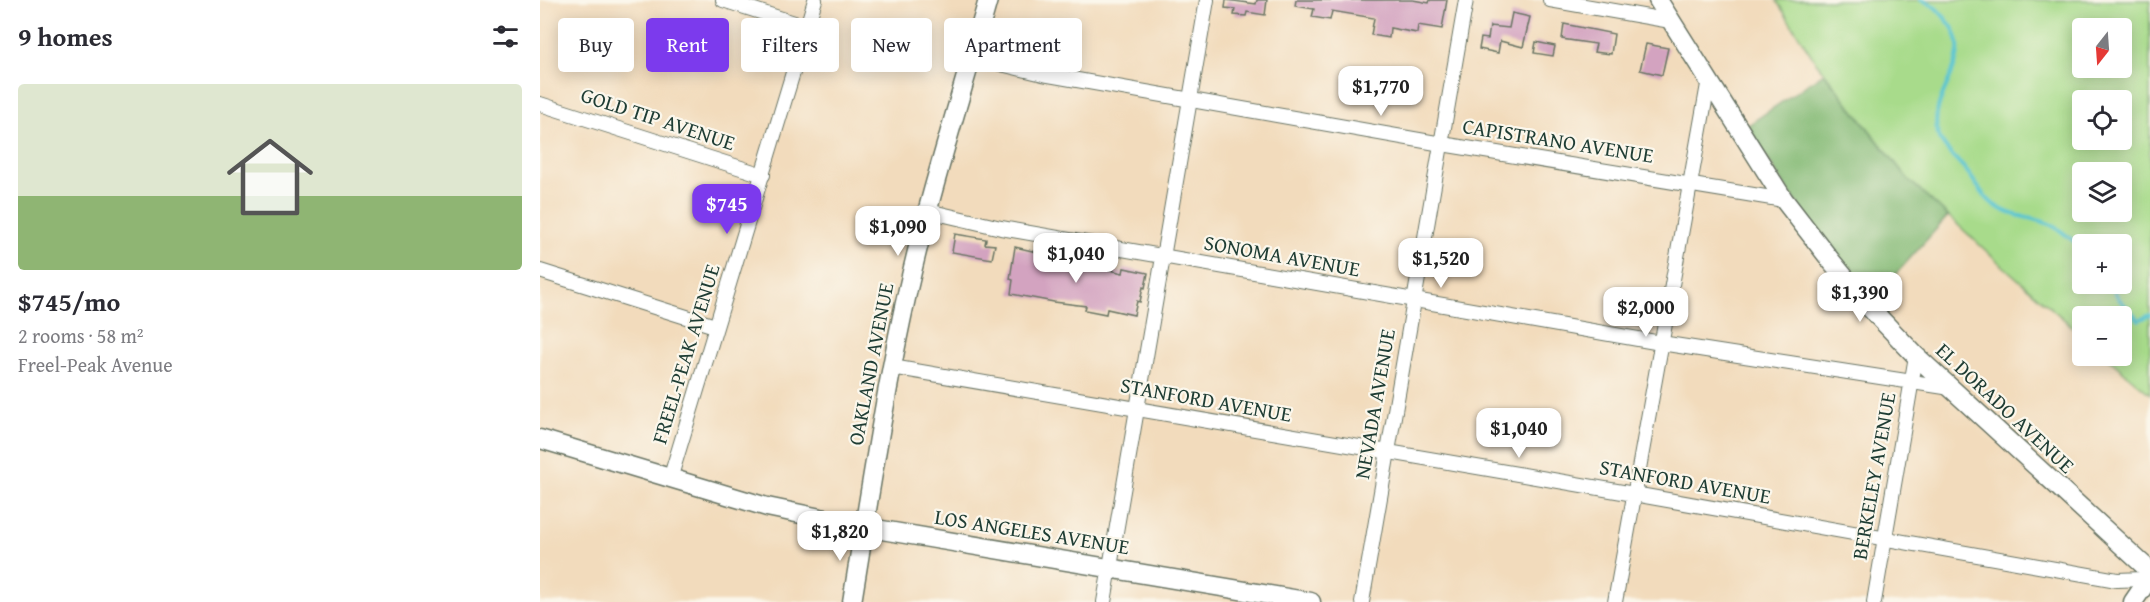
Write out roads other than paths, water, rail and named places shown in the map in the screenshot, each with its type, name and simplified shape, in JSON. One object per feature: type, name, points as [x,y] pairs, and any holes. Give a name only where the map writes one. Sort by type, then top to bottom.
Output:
[{"type":"street","points":[[723,0],[779,18]]},
{"type":"street","name":"FREEL-PEAK AVENUE","points":[[810,18],[815,0]]},
{"type":"street","name":"OAKLAND AVENUE","points":[[983,18],[988,0]]},
{"type":"street","points":[[1104,602],[1189,99],[1208,0]]},
{"type":"street","name":"NEVADA AVENUE","points":[[1362,602],[1466,0]]},
{"type":"street","points":[[1550,0],[1671,21]]},
{"type":"street","name":"EL DORADO AVENUE","points":[[1658,0],[1784,200],[1870,308],[1916,356],[2150,575]]},
{"type":"street","name":"FREEL-PEAK AVENUE","points":[[670,479],[794,72]]},
{"type":"street","name":"OAKLAND AVENUE","points":[[852,602],[892,367],[928,211],[968,72]]},
{"type":"street","name":"CAPISTRANO AVENUE","points":[[1035,72],[1442,144],[1784,200]]},
{"type":"street","points":[[1614,602],[1708,79]]},
{"type":"street","name":"GOLD TIP AVENUE","points":[[540,104],[763,175]]},
{"type":"street","name":"SONOMA AVENUE","points":[[928,211],[1001,228],[1661,343],[1951,388]]},
{"type":"street","points":[[540,271],[716,326]]},
{"type":"street","name":"BERKELEY AVENUE","points":[[1874,602],[1916,356]]},
{"type":"street","name":"STANFORD AVENUE","points":[[892,367],[1634,494],[2117,580],[2137,580],[2150,575]]},
{"type":"street","name":"LOS ANGELES AVENUE","points":[[540,439],[767,507],[864,527],[1311,602]]},
{"type":"street","points":[[2133,602],[2150,575]]},
{"type":"waterway","points":[[1921,0],[1932,5],[1946,19],[1955,33],[1958,47],[1952,74],[1940,102],[1937,116],[1937,131],[1942,142],[1993,204],[2011,213],[2049,224],[2072,240]]},
{"type":"waterway","points":[[2116,294],[2139,320],[2150,315]]}]
